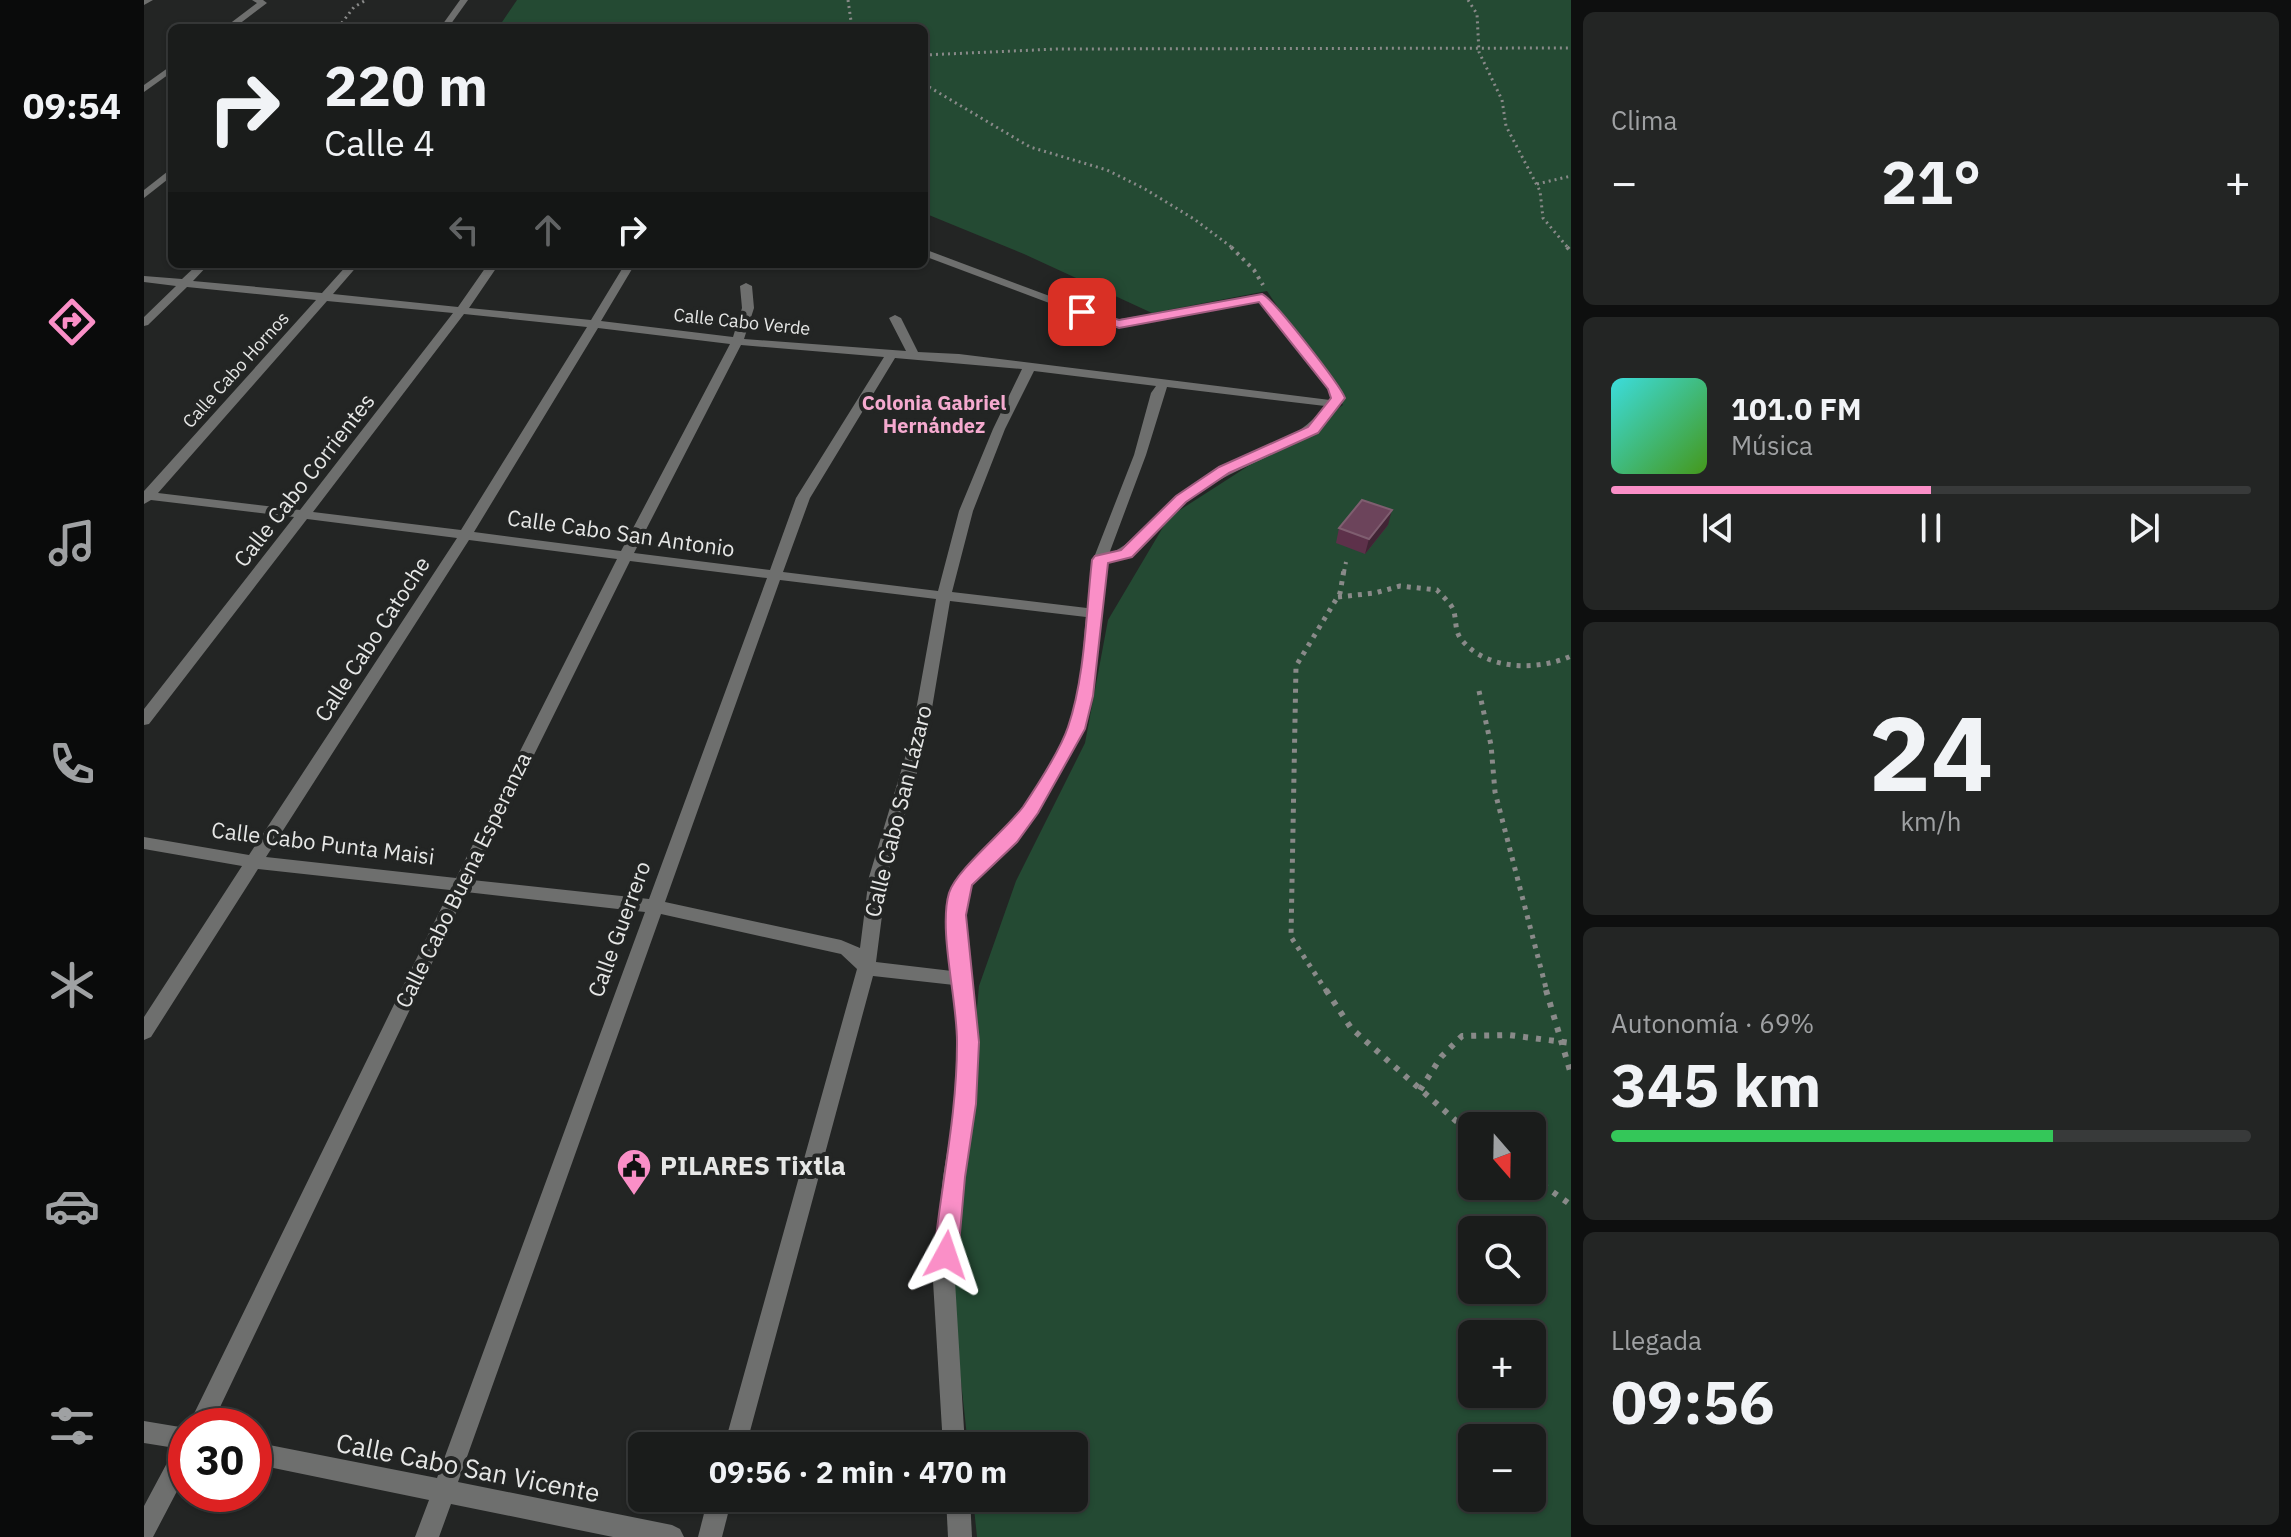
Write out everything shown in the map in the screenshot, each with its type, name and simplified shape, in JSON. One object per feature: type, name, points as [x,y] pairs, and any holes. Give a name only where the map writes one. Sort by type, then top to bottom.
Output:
[{"type":"street","points":[[447,24],[464,0]]},
{"type":"street","points":[[233,24],[259,2]]},
{"type":"street","points":[[144,89],[168,71]]},
{"type":"street","points":[[144,195],[168,174]]},
{"type":"street","points":[[928,254],[1113,324],[1265,299],[1334,388],[1338,398],[1313,430],[1224,470],[1181,499],[1126,554],[1108,559]]},
{"type":"street","points":[[144,323],[200,268]]},
{"type":"street","name":"Calle Cabo Hornos","points":[[145,497],[351,268]]},
{"type":"street","name":"Calle Cabo Corrientes","points":[[144,720],[491,268]]},
{"type":"street","name":"Calle Cabo Catoche","points":[[144,1032],[466,534],[628,268]]},
{"type":"street","name":"Calle Cabo Verde","points":[[144,279],[738,339],[785,347],[892,353],[1335,404]]},
{"type":"street","name":"Calle Cabo Buena Esperanza","points":[[208,1408],[460,883],[623,558],[738,339],[748,308],[746,286]]},
{"type":"street","points":[[895,318],[914,356]]},
{"type":"street","name":"Calle Guerrero","points":[[427,1537],[803,498],[892,353]]},
{"type":"street","name":"Calle Cabo San Lázaro","points":[[739,1432],[866,968],[878,877],[919,738],[944,597],[966,511],[999,429],[1029,368]]},
{"type":"street","points":[[953,1432],[944,1281],[953,1177],[965,1104],[968,1042],[956,915],[959,893],[965,880],[1010,837],[1032,808],[1076,729],[1084,696],[1092,613],[1157,393],[1164,382]]},
{"type":"street","name":"Calle Cabo San Antonio","points":[[145,497],[466,534],[623,558],[1092,613]]},
{"type":"street","name":"Calle Cabo Punta Maisi","points":[[144,843],[253,862],[653,906],[841,947],[851,950],[866,968],[963,979]]},
{"type":"street","points":[[144,1432],[168,1436]]},
{"type":"street","name":"Calle Cabo San Vicente","points":[[272,1457],[672,1537]]},
{"type":"street","points":[[144,1530],[168,1485]]},
{"type":"street","points":[[710,1537],[716,1512]]},
{"type":"street","points":[[959,1512],[960,1537]]},
{"type":"path","points":[[341,24],[354,7],[366,0]]},
{"type":"path","points":[[848,0],[853,24]]},
{"type":"path","points":[[1468,0],[1477,14],[1479,47],[1502,100],[1506,126],[1537,185],[1543,218],[1571,252]]},
{"type":"path","points":[[928,55],[1057,49],[1571,48]]},
{"type":"path","points":[[928,87],[960,109],[1033,149],[1109,171],[1191,215],[1239,255],[1262,280],[1265,299]]},
{"type":"path","points":[[1537,185],[1571,176]]},
{"type":"path","points":[[1346,562],[1337,597],[1296,666],[1291,937],[1351,1028],[1458,1123]]},
{"type":"path","points":[[1337,597],[1375,593],[1400,586],[1437,590],[1453,609],[1455,628],[1474,651],[1496,662],[1537,666],[1563,661],[1571,656]]},
{"type":"path","points":[[1479,691],[1491,745],[1495,792],[1571,1074]]},
{"type":"path","points":[[1420,1090],[1441,1057],[1462,1036],[1509,1035],[1571,1043]]},
{"type":"path","points":[[1546,1187],[1571,1205]]},
{"type":"green space","points":[[517,0],[1571,0],[1571,1537],[977,1537],[974,1512],[1088,1512],[1088,1432],[966,1432],[951,1289],[979,986],[1016,881],[1085,743],[1108,620],[1169,517],[1343,405],[1267,291],[1152,313],[1024,254],[928,215],[928,24],[501,24]]},
{"type":"building","points":[[1362,500],[1392,510],[1369,539],[1339,528]]},
{"type":"place","name":"PILARES Tixtla","points":[[634,1197]]},
{"type":"district","name":"Colonia Gabriel Hernández","points":[[934,414]]},
{"type":"route","points":[[946,1255],[953,1177],[965,1104],[968,1042],[956,915],[959,893],[965,880],[1010,837],[1032,808],[1076,729],[1084,696],[1100,560],[1126,554],[1181,499],[1224,470],[1313,430],[1338,398],[1334,388],[1268,301],[1262,298],[1119,324],[1082,312]]}]
